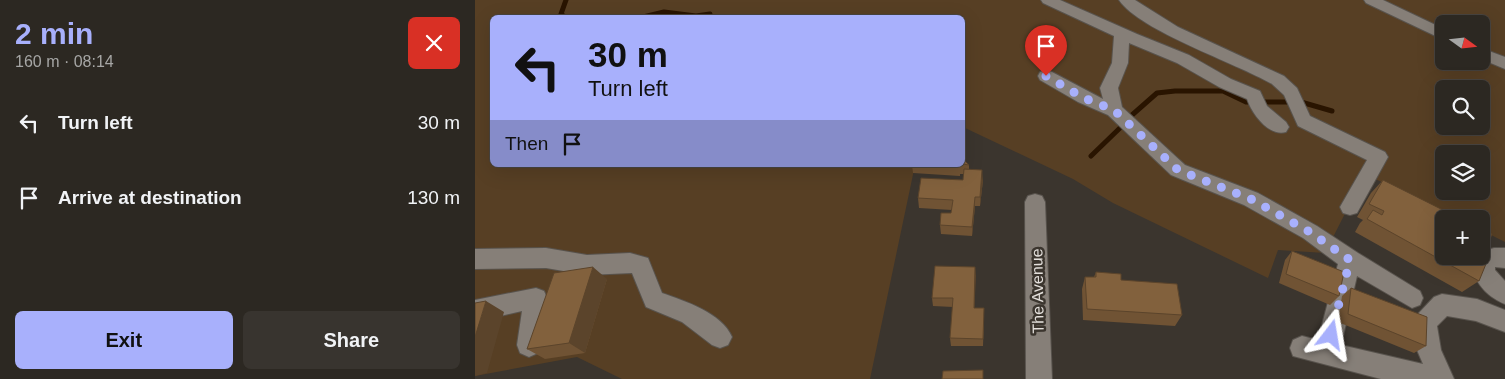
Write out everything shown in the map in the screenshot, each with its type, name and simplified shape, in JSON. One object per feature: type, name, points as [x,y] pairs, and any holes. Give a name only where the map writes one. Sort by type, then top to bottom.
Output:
[{"type":"street","points":[[1048,0],[1122,34],[1183,59],[1257,102],[1280,127]]},
{"type":"street","points":[[1126,0],[1140,12],[1165,26],[1214,48],[1284,84],[1296,102],[1299,114],[1304,121],[1378,157],[1351,207]]},
{"type":"street","points":[[1371,0],[1435,31]]},
{"type":"street","points":[[1114,110],[1109,88],[1119,63],[1122,34]]},
{"type":"street","points":[[1490,57],[1505,63]]},
{"type":"street","points":[[1046,76],[1084,98],[1114,110],[1178,170],[1251,199],[1310,232],[1350,260],[1412,298]]},
{"type":"street","name":"The Avenue","points":[[1035,202],[1039,379]]},
{"type":"street","points":[[475,259],[546,258],[587,265],[630,263],[640,265],[653,300],[690,314],[720,337]]},
{"type":"street","points":[[1505,258],[1490,258],[1485,261],[1483,266],[1487,279],[1505,294]]},
{"type":"street","points":[[1327,354],[1350,260]]},
{"type":"street","points":[[475,310],[536,298],[529,345]]},
{"type":"street","points":[[1441,379],[1429,350],[1425,323],[1442,305],[1477,310],[1505,321]]},
{"type":"street","points":[[1302,348],[1433,379]]},
{"type":"shaded area","points":[[475,0],[1505,0],[1505,242],[1490,234],[1490,210],[1439,210],[1365,174],[1325,253],[1278,250],[1268,278],[1113,203],[1073,179],[965,128],[965,15],[490,15],[490,167],[915,167],[870,379],[622,379],[577,357],[475,376]]},
{"type":"building","points":[[964,169],[982,170],[980,197],[975,197],[972,227],[940,225],[941,213],[951,213],[953,200],[918,198],[921,178],[963,180]]},
{"type":"building","points":[[1383,180],[1443,210],[1435,210],[1435,257],[1367,219],[1373,210],[1382,215],[1384,211],[1369,204]]},
{"type":"building","points":[[1292,251],[1344,272],[1339,296],[1286,274]]},
{"type":"building","points":[[1450,265],[1486,265],[1479,281]]},
{"type":"building","points":[[935,266],[975,267],[974,308],[984,308],[983,339],[950,338],[953,298],[932,298]]},
{"type":"building","points":[[593,267],[569,343],[527,349],[554,273]]},
{"type":"building","points":[[1096,272],[1121,274],[1121,280],[1177,284],[1182,315],[1087,309],[1085,277],[1096,277]]},
{"type":"building","points":[[1351,288],[1427,317],[1426,346],[1348,314]]},
{"type":"building","points":[[486,301],[475,337],[475,303]]},
{"type":"building","points":[[983,370],[983,379],[942,379],[943,371]]},
{"type":"waterway","points":[[562,15],[566,0]]},
{"type":"waterway","points":[[652,15],[664,12],[688,15]]},
{"type":"waterway","points":[[703,15],[710,14]]},
{"type":"waterway","points":[[1132,115],[1157,93],[1175,91],[1223,91],[1246,102],[1301,102],[1332,111]]},
{"type":"waterway","points":[[1091,156],[1122,126]]},
{"type":"route","points":[[1046,76],[1084,98],[1114,110],[1178,170],[1251,199],[1310,232],[1350,260],[1331,335]]}]
